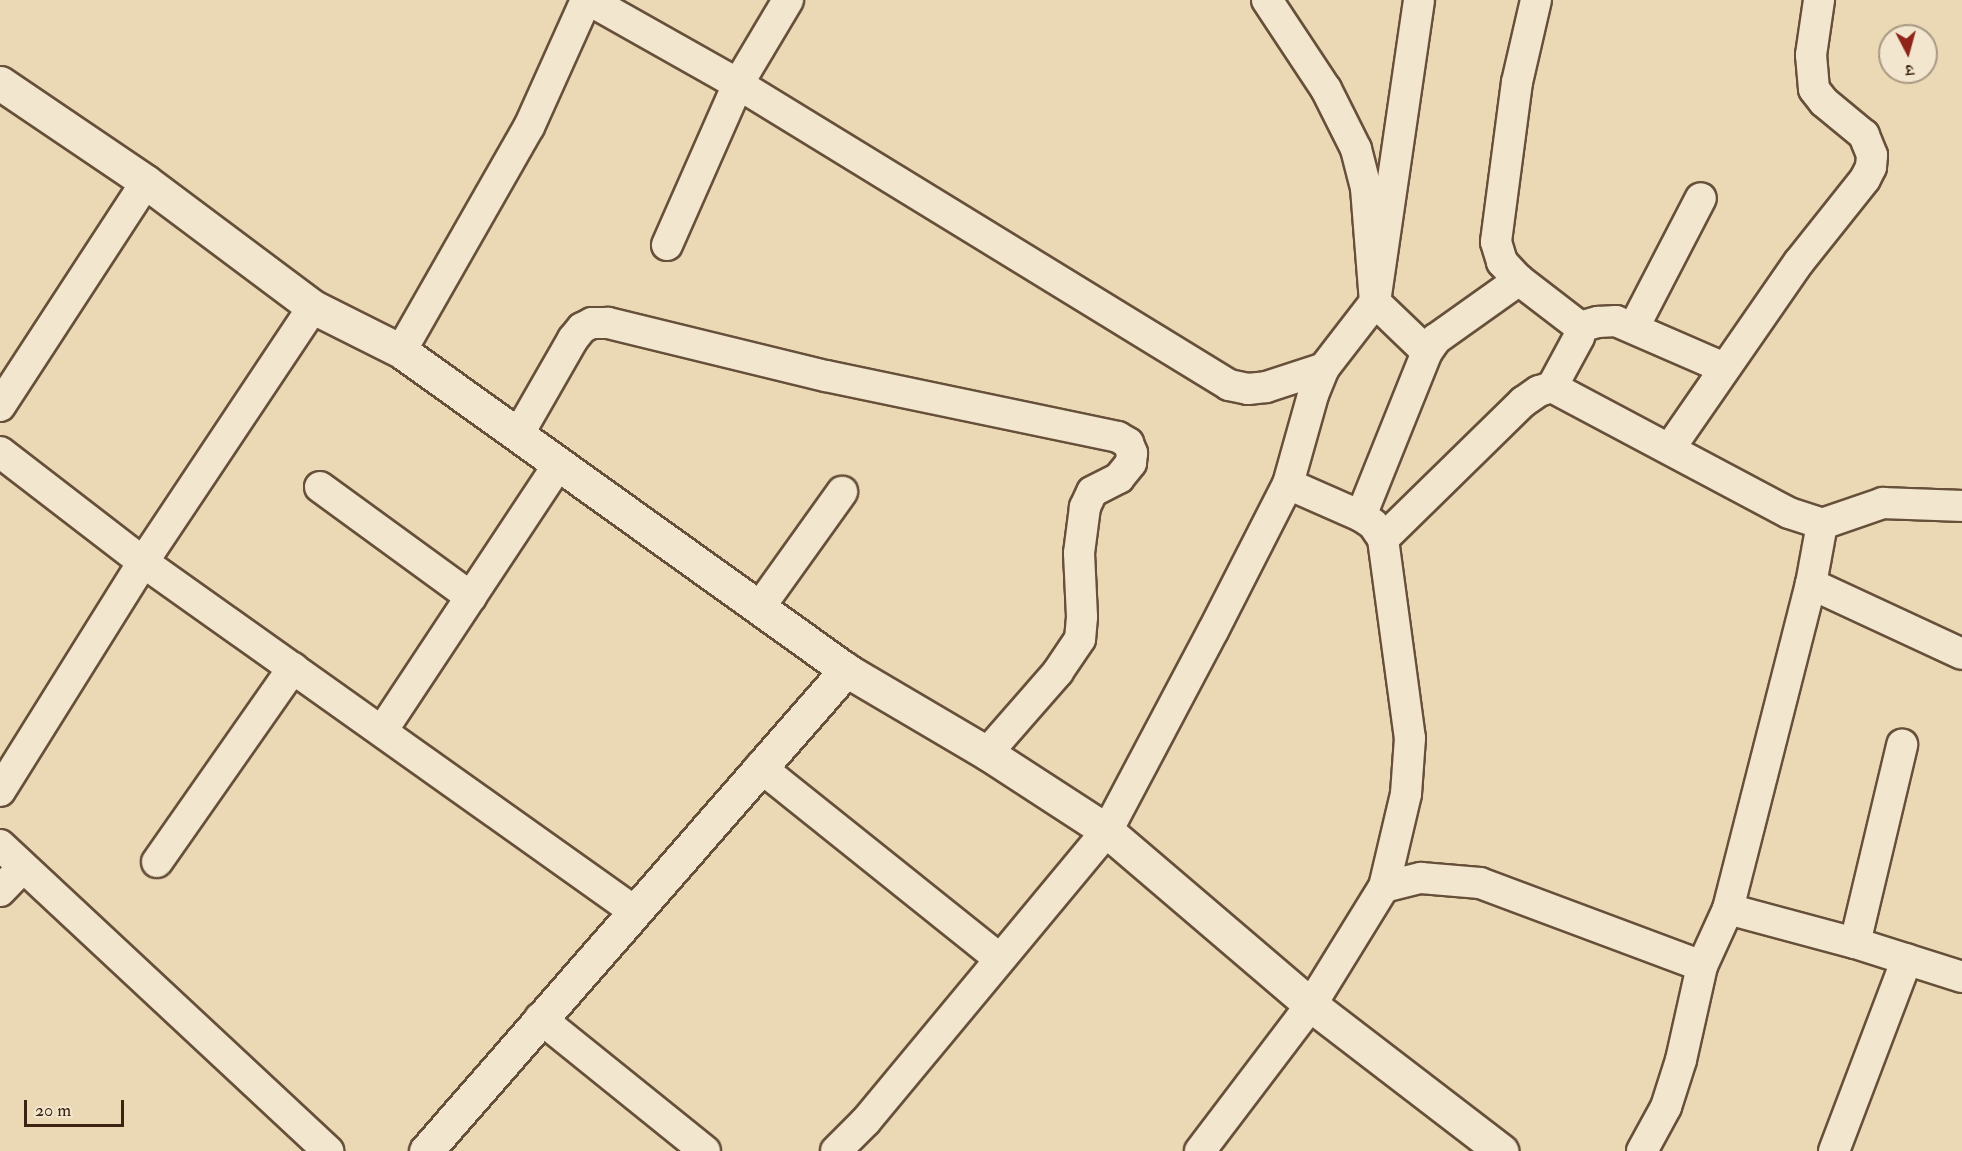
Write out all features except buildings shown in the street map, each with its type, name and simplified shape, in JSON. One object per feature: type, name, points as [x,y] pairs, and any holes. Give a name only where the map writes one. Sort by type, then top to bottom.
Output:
[{"type":"street","points":[[400,351],[528,127],[588,0],[738,84],[1229,385],[1248,389],[1266,387],[1324,368]]},
{"type":"street","points":[[667,245],[738,84],[788,0]]},
{"type":"street","points":[[1267,0],[1326,89],[1356,150],[1366,188],[1375,302],[1427,352]]},
{"type":"street","points":[[846,1147],[1107,831],[1288,484],[1313,395],[1324,368],[1375,302],[1419,0]]},
{"type":"street","points":[[1536,0],[1517,81],[1496,242],[1502,262],[1519,280],[1580,327],[1608,321],[1634,327],[1724,368]]},
{"type":"street","points":[[1670,448],[1799,262],[1858,188],[1871,167],[1872,154],[1864,135],[1824,102],[1814,90],[1811,55],[1819,0]]},
{"type":"street","points":[[0,83],[146,182],[313,307],[400,351],[846,670],[987,753],[1107,831],[1311,1005],[1501,1151]]},
{"type":"street","points":[[0,406],[146,182]]},
{"type":"street","points":[[1634,327],[1701,198]]},
{"type":"street","points":[[1361,516],[1427,352],[1442,334],[1519,280]]},
{"type":"street","points":[[0,791],[143,562],[313,307]]},
{"type":"street","points":[[518,435],[573,339],[582,328],[592,323],[608,323],[826,376],[1118,437],[1128,443],[1132,453],[1131,463],[1119,478],[1092,492],[1085,507],[1078,560],[1082,628],[1077,646],[987,753]]},
{"type":"street","points":[[1552,387],[1579,337],[1580,327]]},
{"type":"street","points":[[1383,539],[1523,402],[1539,391],[1552,387],[1789,513],[1822,524],[1883,503],[1962,506]]},
{"type":"street","points":[[0,452],[143,562],[634,911]]},
{"type":"street","points":[[382,731],[558,465]]},
{"type":"street","points":[[1200,1151],[1311,1005],[1384,887],[1406,794],[1410,738],[1383,539],[1373,525],[1361,516],[1288,484]]},
{"type":"street","points":[[320,487],[471,597]]},
{"type":"street","points":[[759,608],[842,492]]},
{"type":"street","points":[[1641,1151],[1653,1134],[1672,1088],[1681,1060],[1702,966],[1728,909],[1811,584],[1822,524]]},
{"type":"street","points":[[1811,584],[1962,654]]},
{"type":"street","points":[[158,862],[293,668]]},
{"type":"street","points":[[426,1151],[846,670]]},
{"type":"street","points":[[1855,943],[1902,746]]},
{"type":"street","points":[[760,768],[1000,959]]},
{"type":"street","points":[[0,845],[328,1151]]},
{"type":"street","points":[[0,891],[23,867]]},
{"type":"street","points":[[1384,887],[1421,878],[1480,883],[1702,966]]},
{"type":"street","points":[[1728,909],[1855,943],[1962,977]]},
{"type":"street","points":[[1834,1151],[1907,959]]},
{"type":"street","points":[[540,1018],[705,1151]]}]
